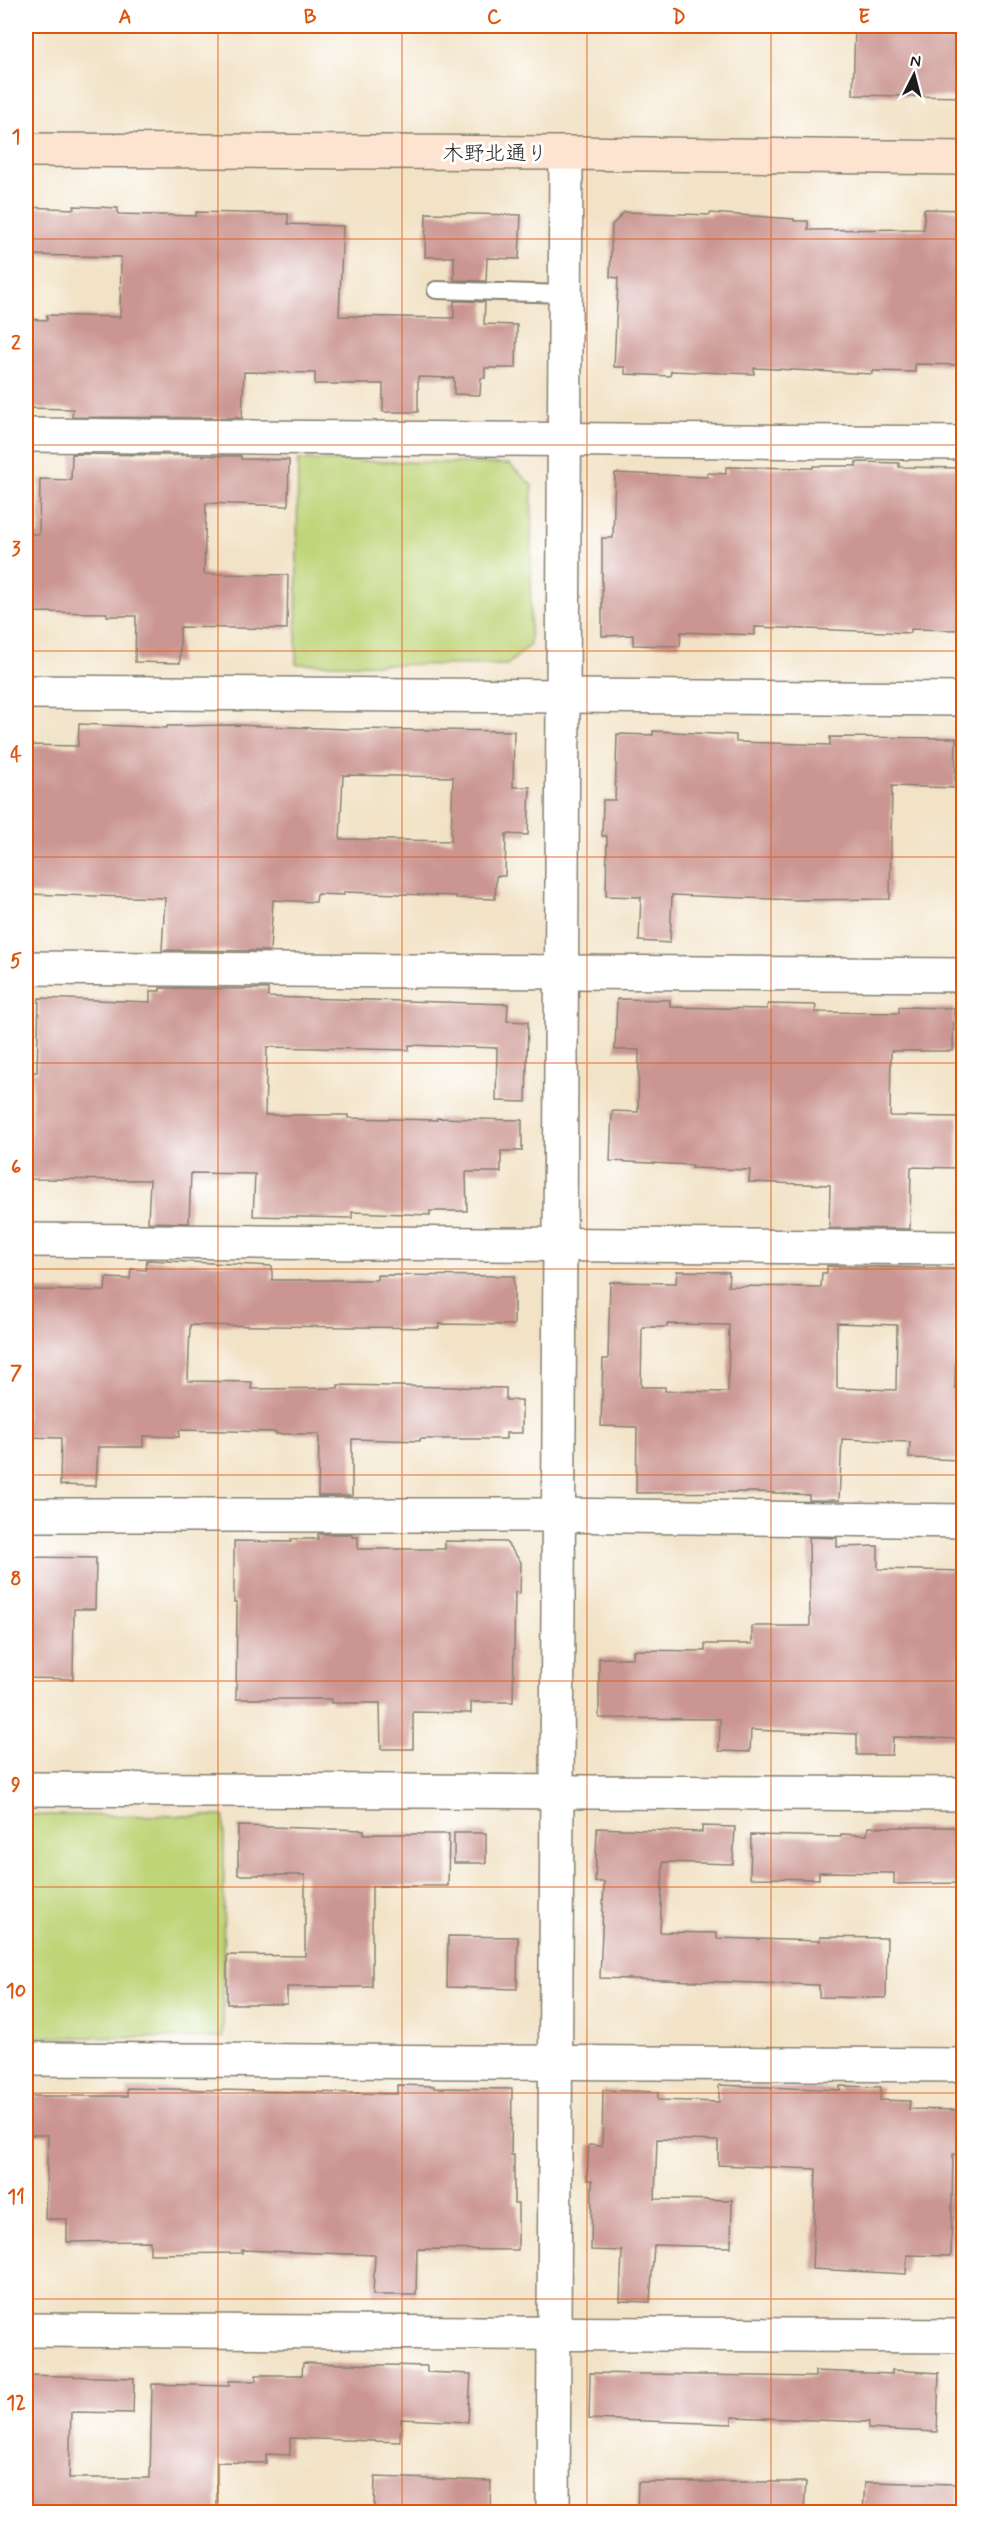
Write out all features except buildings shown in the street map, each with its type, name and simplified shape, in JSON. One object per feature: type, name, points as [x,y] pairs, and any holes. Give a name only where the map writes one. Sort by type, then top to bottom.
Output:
[{"type":"street","name":"木野北通り","points":[[26,150],[963,158]]},
{"type":"street","points":[[553,2512],[566,153]]},
{"type":"street","points":[[26,435],[963,443]]},
{"type":"street","points":[[26,692],[963,699]]},
{"type":"street","points":[[26,968],[963,975]]},
{"type":"street","points":[[26,1240],[963,1248]]},
{"type":"street","points":[[26,1515],[558,1515],[963,1521]]},
{"type":"street","points":[[26,1789],[963,1794]]},
{"type":"street","points":[[26,2059],[963,2065]]},
{"type":"street","points":[[26,2330],[963,2336]]},
{"type":"lane","points":[[436,290],[565,294]]},
{"type":"green space","points":[[298,460],[509,464],[532,485],[530,645],[507,665],[296,664]]},
{"type":"green space","points":[[26,1815],[224,1816],[223,2038],[26,2037]]}]
